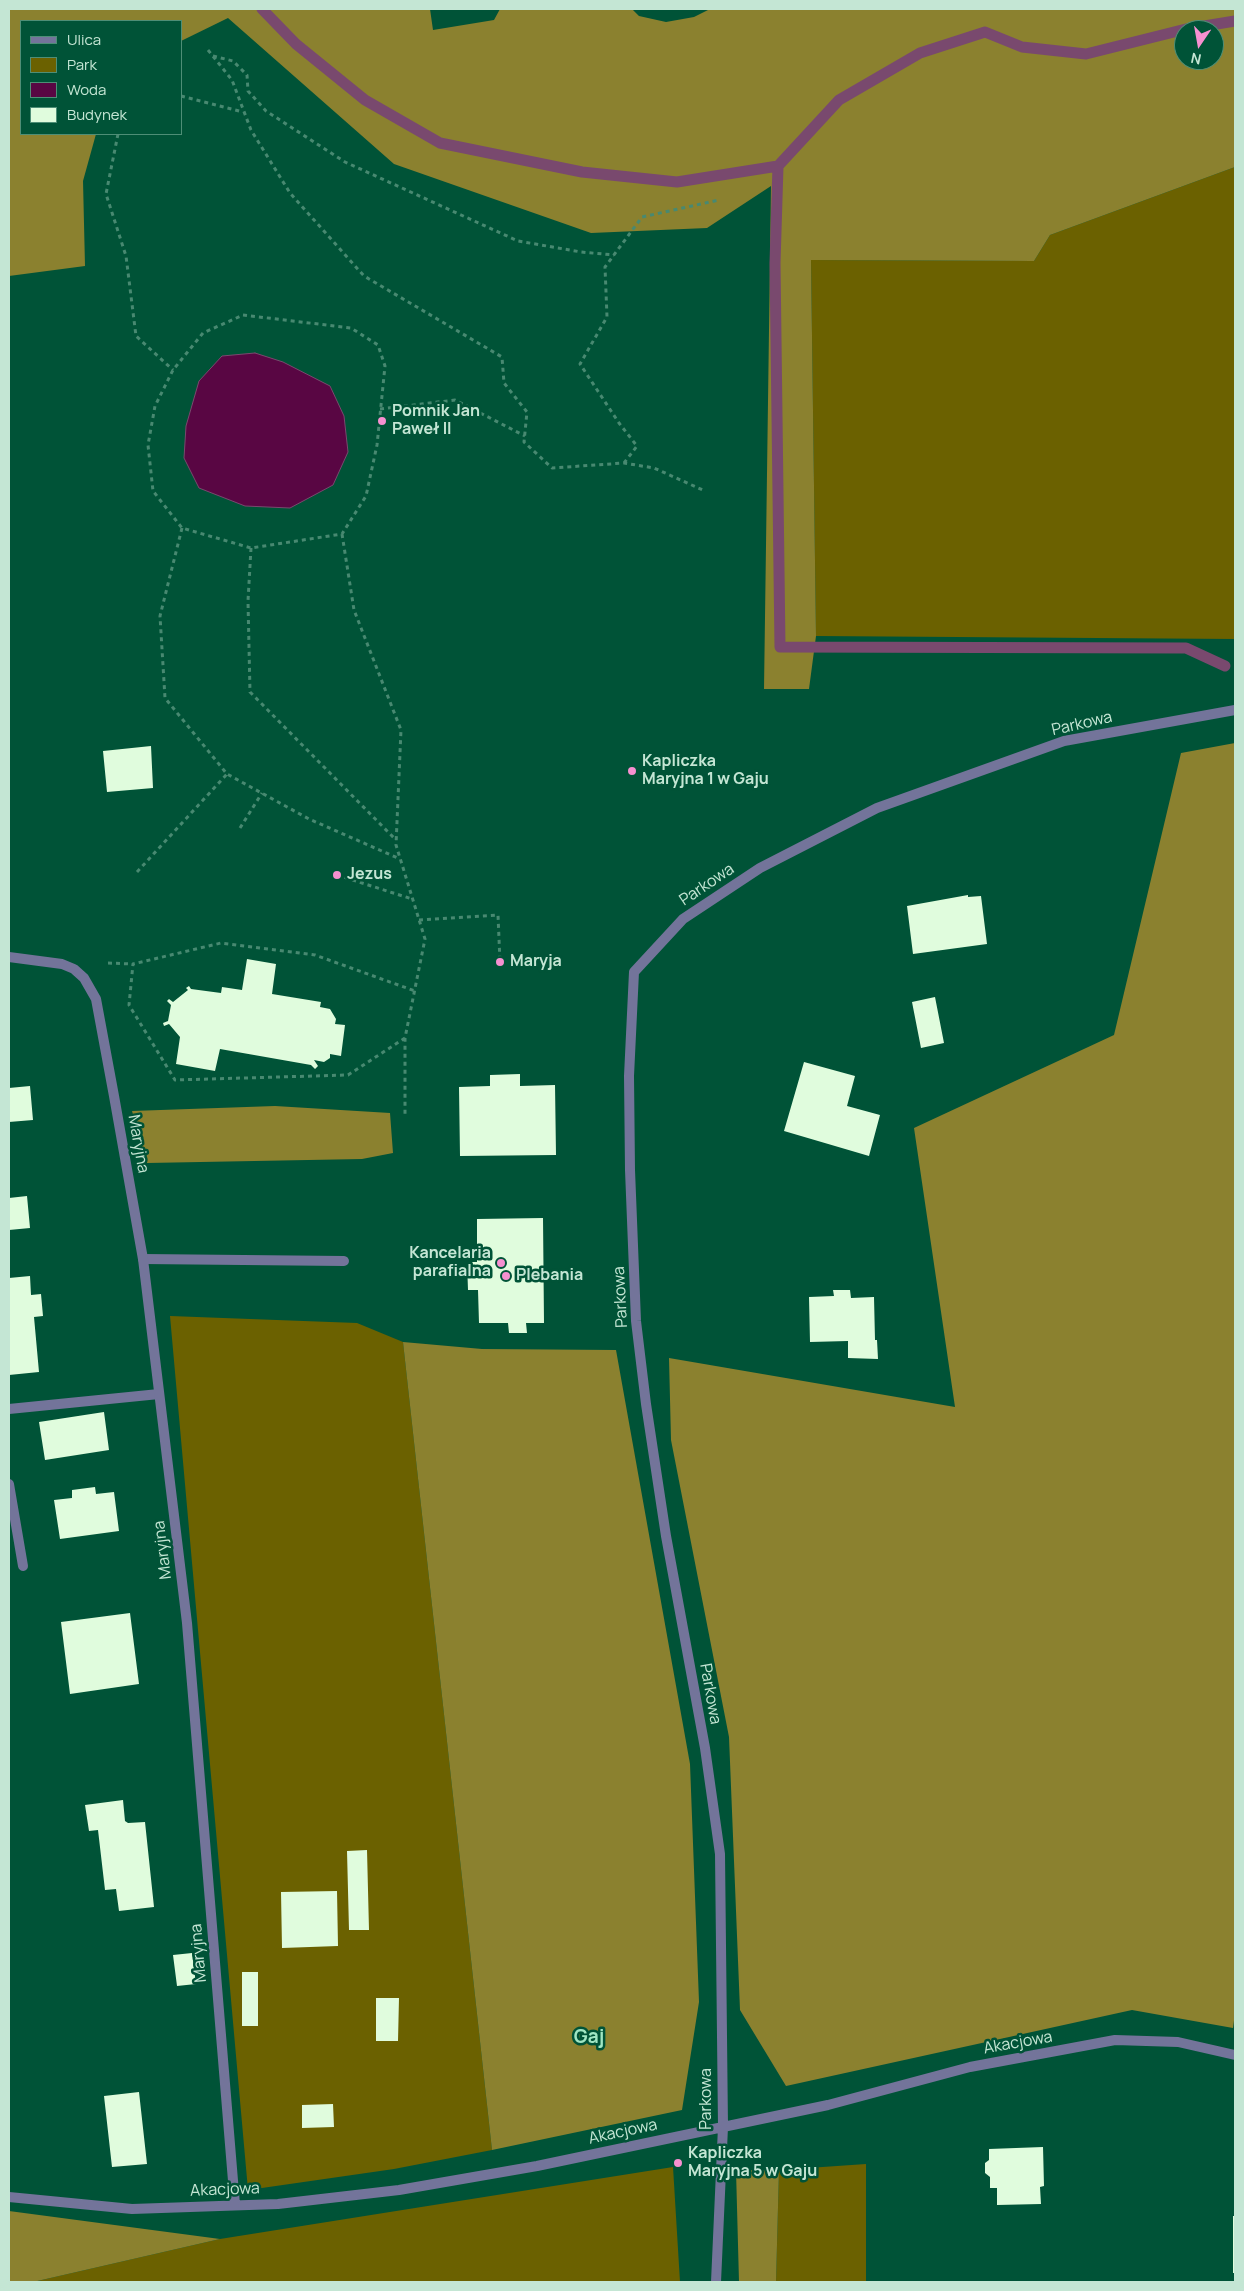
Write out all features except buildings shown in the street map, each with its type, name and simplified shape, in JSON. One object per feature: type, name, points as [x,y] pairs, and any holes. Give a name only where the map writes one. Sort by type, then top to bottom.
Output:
[{"type":"street","name":"Parkowa","points":[[716,2282],[723,2127],[720,1854],[705,1748],[666,1536],[646,1404],[636,1321],[630,1170],[629,1085],[634,972],[683,919],[690,914],[760,868],[877,808],[1064,741],[1235,710]]},
{"type":"street","name":"Maryjna","points":[[9,957],[62,964],[74,969],[84,978],[96,999],[143,1258],[187,1623],[235,2205]]},
{"type":"street","points":[[143,1258],[344,1261]]},
{"type":"street","points":[[9,1409],[159,1394]]},
{"type":"street","points":[[9,1484],[23,1566]]},
{"type":"street","name":"Akacjowa","points":[[9,2197],[132,2208],[278,2204],[399,2190],[536,2166],[723,2127],[828,2105],[970,2067],[1115,2040],[1178,2042],[1235,2055]]},
{"type":"path","points":[[208,50],[232,80],[251,130],[290,193],[364,276],[502,357],[504,382],[527,412],[524,442],[552,468],[624,463],[654,468],[705,491]]},
{"type":"path","points":[[212,56],[233,61],[247,75],[248,91],[266,111],[345,162],[518,241],[581,252],[614,255]]},
{"type":"path","points":[[182,96],[244,112]]},
{"type":"path","points":[[118,135],[106,194],[126,256],[136,336],[173,370]]},
{"type":"path","points":[[624,463],[637,446],[580,364],[607,317],[605,267],[642,217],[719,200]]},
{"type":"path","points":[[342,534],[250,548],[182,528],[153,491],[148,445],[155,406],[173,370],[203,333],[243,315],[351,328],[378,345],[385,366],[377,445],[366,496],[342,534],[354,610],[401,730],[396,840],[400,860],[425,939],[405,1038],[404,1114]]},
{"type":"path","points":[[380,409],[455,400],[525,436]]},
{"type":"path","points":[[182,528],[160,616],[165,698],[228,774],[309,820],[400,860]]},
{"type":"path","points":[[250,548],[248,601],[250,692],[396,840]]},
{"type":"path","points":[[137,872],[228,774]]},
{"type":"path","points":[[240,828],[262,793]]},
{"type":"path","points":[[337,875],[413,900]]},
{"type":"path","points":[[419,920],[498,915],[500,962]]},
{"type":"path","points":[[108,963],[133,964],[221,943],[315,955],[414,991]]},
{"type":"path","points":[[133,964],[130,1005],[175,1080],[348,1075],[405,1038]]},
{"type":"green space","points":[[1235,167],[1235,639],[816,636],[811,260],[1034,261],[1050,235]]},
{"type":"green space","points":[[170,1316],[357,1323],[403,1342],[492,2150],[394,2169],[248,2190]]},
{"type":"green space","points":[[866,2164],[866,2282],[776,2282],[779,2170]]},
{"type":"green space","points":[[673,2167],[680,2282],[33,2282],[220,2239]]},
{"type":"shaded area","points":[[9,9],[430,9],[433,30],[494,20],[500,9],[632,9],[639,16],[666,22],[694,17],[710,9],[1235,9],[1235,167],[1050,235],[1034,261],[811,260],[816,636],[809,689],[764,689],[771,186],[707,228],[591,233],[394,164],[228,18],[182,41],[182,20],[20,20],[20,135],[96,135],[83,181],[85,266],[9,276]]},
{"type":"shaded area","points":[[1235,743],[1235,2013],[1233,2028],[1132,2010],[786,2086],[740,2010],[729,1737],[671,1440],[669,1358],[955,1407],[914,1128],[1114,1035],[1181,753]]},
{"type":"shaded area","points":[[275,1106],[390,1113],[393,1153],[362,1159],[147,1163],[132,1111]]},
{"type":"shaded area","points":[[403,1342],[482,1349],[616,1350],[690,1764],[699,2002],[682,2110],[492,2150]]},
{"type":"shaded area","points":[[736,2170],[779,2170],[776,2282],[739,2282]]},
{"type":"shaded area","points":[[9,2211],[220,2239],[33,2282],[9,2282]]},
{"type":"water","points":[[255,353],[283,362],[330,386],[344,416],[348,452],[333,485],[290,508],[245,506],[199,488],[184,458],[186,426],[199,381],[222,356]]},
{"type":"waterway","points":[[262,9],[296,44],[365,100],[440,143],[582,172],[677,182],[778,166],[839,100],[920,53],[985,32],[1022,47],[1086,54],[1186,29],[1235,21]]},
{"type":"waterway","points":[[778,166],[775,263],[780,647],[1186,648],[1225,666]]},
{"type":"place","name":"Pomnik Jan Paweł II","points":[[382,421]]},
{"type":"place","name":"Kapliczka Maryjna 1 w Gaju","points":[[632,771]]},
{"type":"place","name":"Jezus","points":[[337,875]]},
{"type":"place","name":"Maryja","points":[[500,962]]},
{"type":"place","name":"Kancelaria parafialna","points":[[501,1263]]},
{"type":"place","name":"Plebania","points":[[506,1276]]},
{"type":"place","name":"Kapliczka Maryjna 5 w Gaju","points":[[678,2163]]},
{"type":"district","name":"Gaj","points":[[589,2038]]}]
